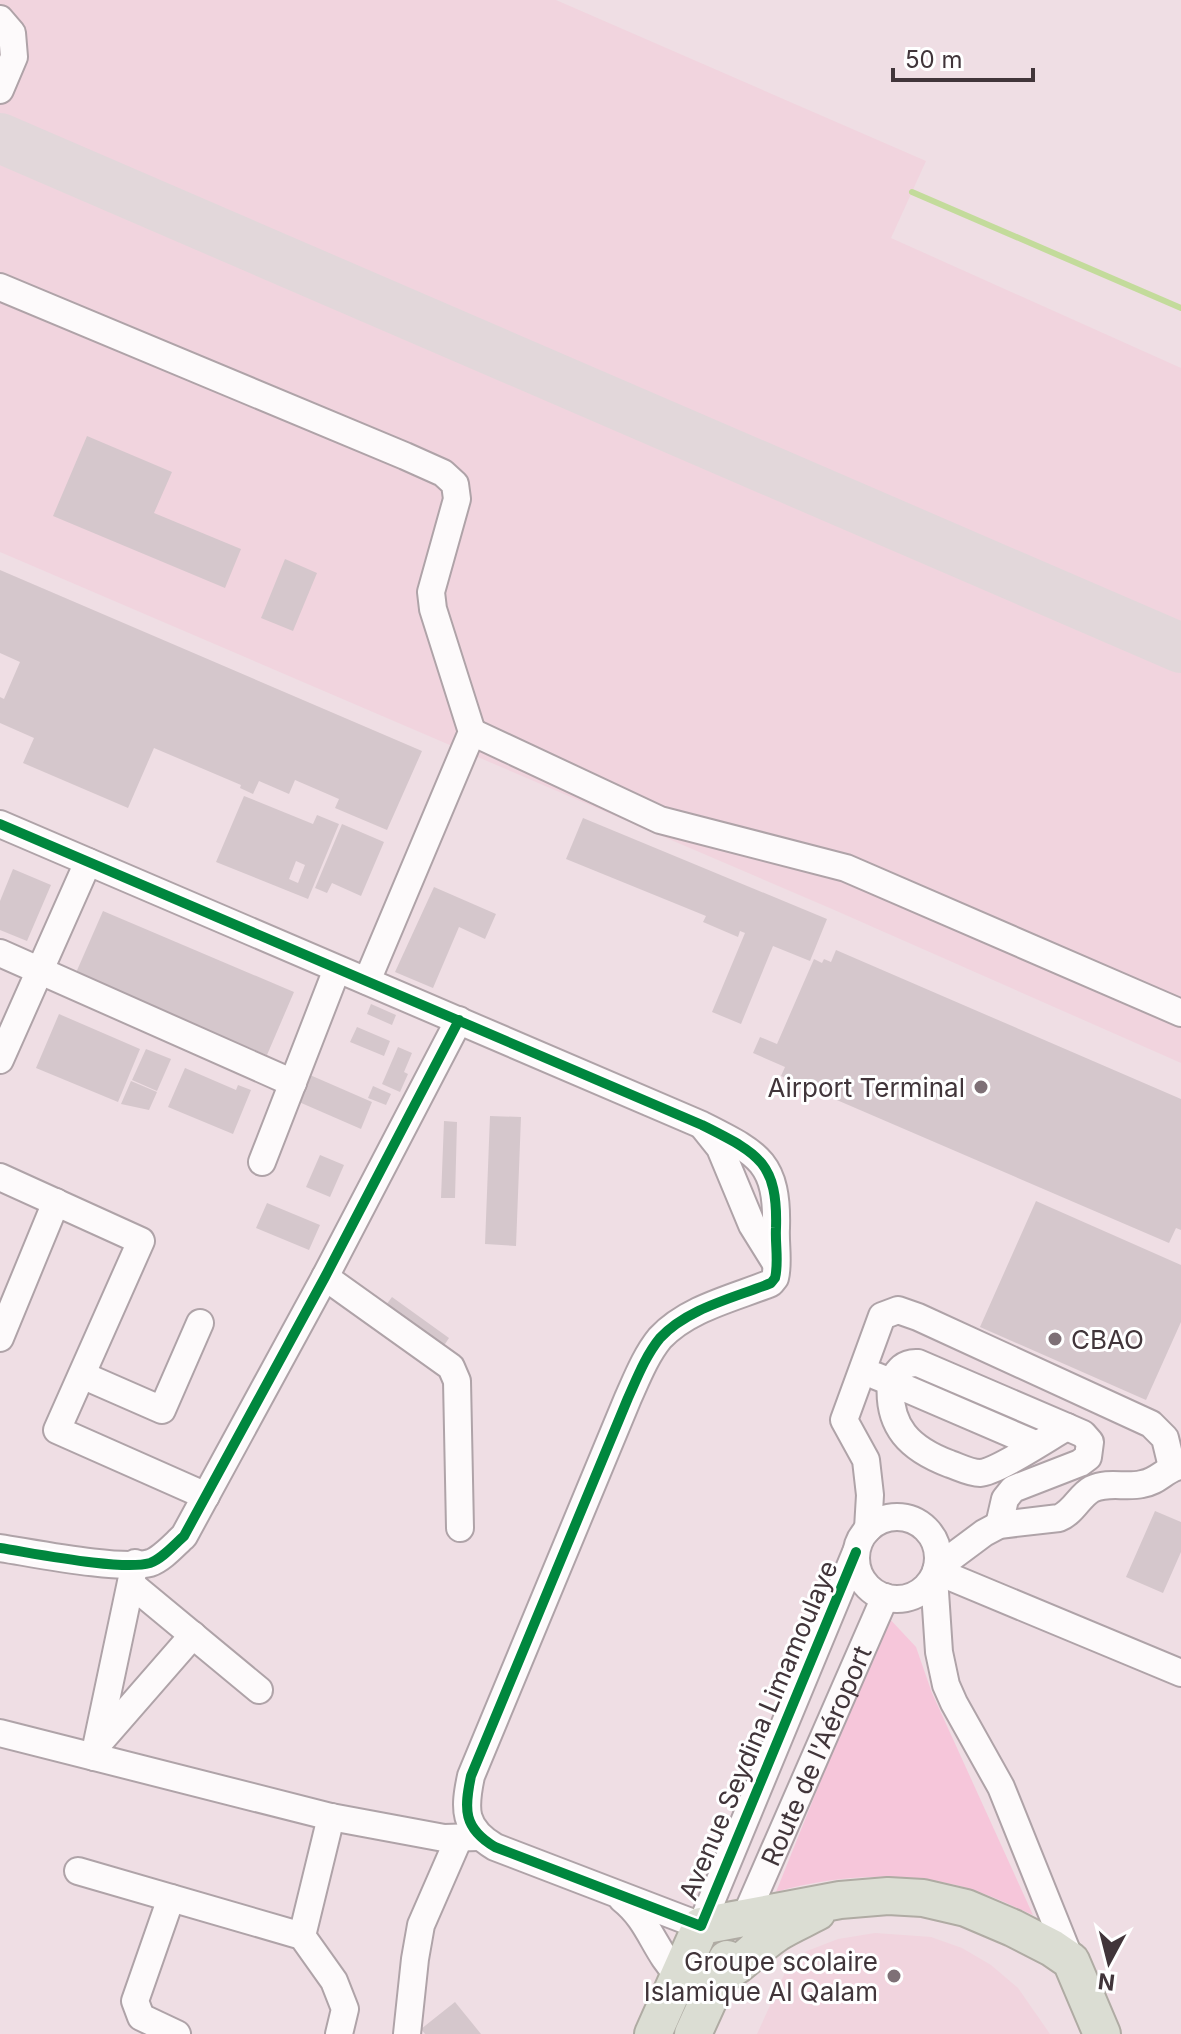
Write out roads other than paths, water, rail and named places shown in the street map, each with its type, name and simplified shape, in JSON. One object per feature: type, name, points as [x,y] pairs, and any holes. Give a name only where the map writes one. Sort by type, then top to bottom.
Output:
[{"type":"highway","points":[[701,1926],[746,1915],[840,1900],[888,1896],[923,1898],[966,1908],[1030,1937],[1071,1961],[1102,2034]]},
{"type":"highway","points":[[679,1976],[699,1979],[719,1977],[779,1932],[840,1900]]},
{"type":"highway","points":[[693,2034],[746,1915]]},
{"type":"highway","name":"Avenue Seydina Limamoulaye","points":[[653,2034],[701,1926]]},
{"type":"highway","points":[[1030,1937],[1050,1968],[1080,2034]]},
{"type":"street","points":[[0,19],[12,33],[14,57],[0,90]]},
{"type":"street","points":[[0,287],[405,456],[443,473],[455,484],[457,499],[431,592],[433,609],[472,732],[367,981]]},
{"type":"street","points":[[472,732],[660,820],[846,868],[1181,1013]]},
{"type":"street","points":[[0,824],[702,1125],[754,1155],[775,1187],[778,1206],[775,1278],[771,1283],[698,1311],[678,1322],[659,1339],[644,1364],[471,1776],[465,1803],[470,1824],[469,1837],[421,1925],[407,2034]]},
{"type":"street","points":[[0,1060],[88,862]]},
{"type":"street","points":[[0,953],[293,1083]]},
{"type":"street","points":[[262,1162],[337,969]]},
{"type":"street","points":[[96,1751],[133,1574],[184,1536],[325,1277],[459,1020]]},
{"type":"street","points":[[702,1125],[720,1148],[752,1225],[776,1264]]},
{"type":"street","points":[[0,1177],[141,1241],[57,1430],[206,1496]]},
{"type":"street","points":[[0,1338],[56,1202]]},
{"type":"street","points":[[325,1277],[451,1367],[457,1381],[460,1528]]},
{"type":"street","points":[[898,1310],[1151,1424],[1165,1438],[1177,1466],[1143,1484],[1115,1484],[1092,1489],[1067,1515],[1059,1518],[999,1525],[984,1533],[936,1572],[918,1593],[907,1598],[885,1597],[872,1591],[857,1567],[870,1486],[866,1460],[844,1420],[882,1316],[898,1310]]},
{"type":"street","points":[[82,1375],[162,1410],[200,1323]]},
{"type":"street","points":[[999,1525],[1005,1499],[1013,1489],[1080,1463],[1088,1457],[1090,1442],[1083,1434],[1067,1427],[918,1363],[901,1367],[891,1382],[892,1411],[904,1435],[924,1454],[979,1473],[1067,1427]]},
{"type":"street","points":[[861,1370],[1035,1444]]},
{"type":"street","points":[[862,1540],[878,1521],[903,1517],[916,1521],[928,1530],[935,1541],[938,1555],[939,1652],[946,1685],[1001,1787],[1071,1961]]},
{"type":"street","name":"Avenue Seydina Limamoulaye","points":[[701,1926],[862,1540]]},
{"type":"street","points":[[0,1548],[114,1564],[133,1574],[193,1635],[259,1690]]},
{"type":"street","points":[[936,1572],[1181,1673]]},
{"type":"street","name":"Route de l'Aéroport","points":[[746,1915],[885,1597]]},
{"type":"street","points":[[96,1751],[193,1635]]},
{"type":"street","points":[[0,1733],[96,1751],[331,1817],[444,1838],[469,1837],[701,1926]]},
{"type":"street","points":[[302,1936],[331,1817]]},
{"type":"street","points":[[78,1871],[302,1936],[334,1981],[345,2009],[339,2034]]},
{"type":"street","points":[[613,1892],[633,1908],[647,1925],[665,1962],[679,1976]]},
{"type":"street","points":[[171,1898],[135,2001],[141,2017],[177,2034]]},
{"type":"waterway","points":[[912,192],[1181,308]]},
{"type":"place","name":"Airport Terminal","points":[[981,1087]]},
{"type":"place","name":"CBAO","points":[[1055,1339]]},
{"type":"place","name":"Groupe scolaire Islamique Al Qalam","points":[[894,1976]]}]
